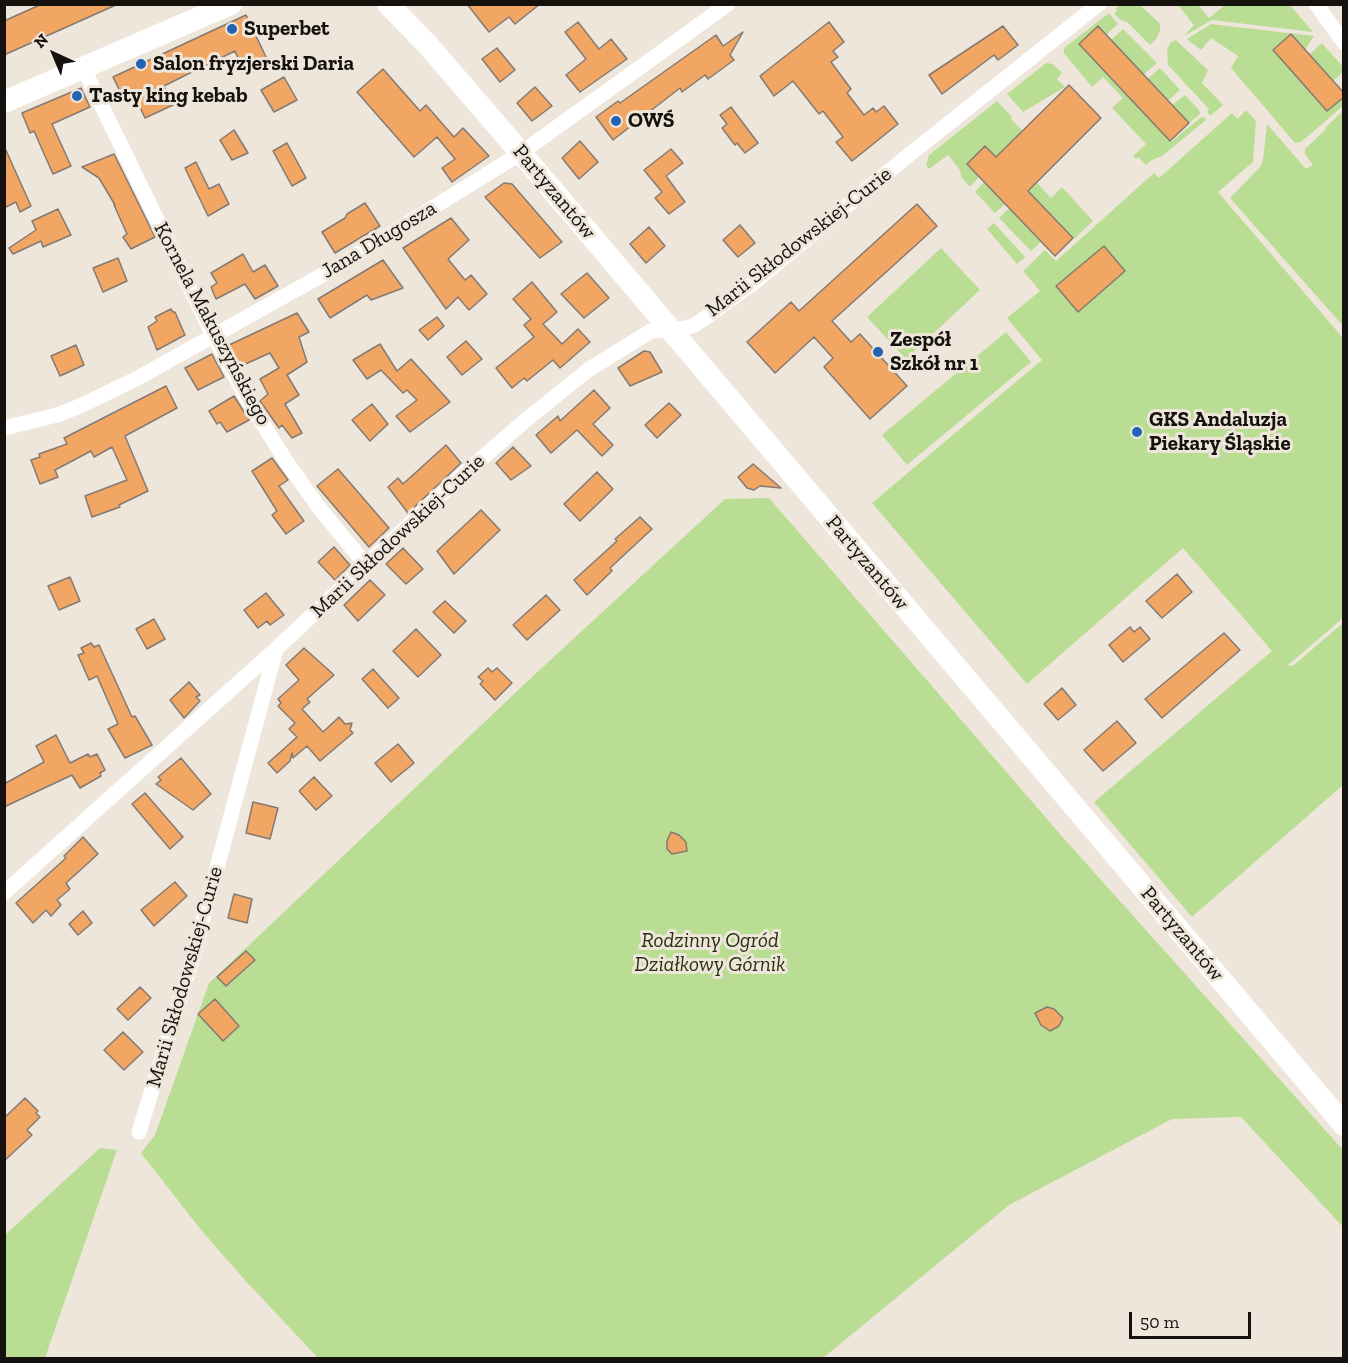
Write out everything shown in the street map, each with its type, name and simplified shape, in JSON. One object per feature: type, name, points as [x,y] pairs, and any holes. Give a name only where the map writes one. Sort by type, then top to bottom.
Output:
[{"type":"street","points":[[4,102],[231,4]]},
{"type":"street","name":"Jana Długosza","points":[[4,428],[57,415],[80,406],[136,378],[342,264],[521,153],[728,4]]},
{"type":"street","name":"Marii Skłodowskiej-Curie","points":[[4,893],[276,649],[518,426],[588,370],[651,331],[695,325],[752,284],[905,158],[1099,4]]},
{"type":"street","points":[[1316,4],[1344,43]]},
{"type":"street","name":"Partyzantów","points":[[395,8],[521,153],[1344,1125]]},
{"type":"street","name":"Kornela Makuszyńskiego","points":[[83,68],[246,397],[317,505],[366,565]]},
{"type":"street","name":"Marii Skłodowskiej-Curie","points":[[139,1132],[192,960],[276,649]]},
{"type":"green space","points":[[1120,5],[1140,5],[1160,24],[1157,38],[1150,45],[1127,22],[1114,14],[1117,11],[1115,9]]},
{"type":"green space","points":[[1178,5],[1198,5],[1209,18],[1225,5],[1290,5],[1313,32],[1212,20],[1184,36],[1194,25]]},
{"type":"green space","points":[[1109,13],[1118,24],[1106,35],[1080,44],[1171,142],[1200,118],[1204,117],[1206,120],[1162,156],[1146,165],[1138,157],[1136,159],[1133,156],[1146,144],[1112,108],[1123,98],[1103,77],[1092,87],[1064,53],[1064,48]]},
{"type":"green space","points":[[1211,24],[1314,36],[1305,50],[1291,34],[1273,50],[1327,111],[1343,97],[1343,106],[1301,142],[1295,143],[1231,68],[1238,56],[1211,38],[1201,50],[1187,39]]},
{"type":"green space","points":[[1123,29],[1157,63],[1143,75],[1111,40]]},
{"type":"green space","points":[[1176,40],[1208,70],[1202,83],[1223,105],[1210,116],[1207,112],[1209,109],[1168,65],[1167,49],[1171,42]]},
{"type":"green space","points":[[1322,43],[1343,67],[1343,72],[1333,81],[1309,55]]},
{"type":"green space","points":[[1046,63],[1053,64],[1062,73],[1057,79],[1065,87],[1023,112],[1007,94]]},
{"type":"green space","points":[[1160,68],[1180,90],[1168,101],[1147,79]]},
{"type":"green space","points":[[1185,95],[1200,114],[1189,123],[1172,105]]},
{"type":"green space","points":[[997,101],[1023,131],[1005,148],[1051,198],[1062,187],[1093,221],[1074,239],[986,147],[967,164],[979,177],[970,187],[948,155],[929,169],[926,165],[929,155]]},
{"type":"green space","points":[[1246,110],[1256,121],[1253,162],[1218,192],[1343,338],[1343,618],[1287,666],[1294,665],[1343,623],[1343,785],[1192,917],[1094,802],[1272,651],[1183,548],[1027,684],[872,503],[1042,360],[1007,318],[1040,291],[1023,271],[1045,250],[1056,261],[1154,173],[1159,178],[1232,113],[1238,119]]},
{"type":"green space","points":[[1343,111],[1343,326],[1230,198],[1260,167],[1263,160],[1267,124],[1306,169],[1313,165],[1305,154],[1305,149]]},
{"type":"green space","points":[[984,182],[1005,204],[995,213],[975,192]]},
{"type":"green space","points":[[1009,208],[1041,242],[1031,251],[999,218]]},
{"type":"green space","points":[[994,223],[1025,257],[1017,264],[987,229]]},
{"type":"green space","points":[[941,248],[980,290],[906,359],[867,317]]},
{"type":"green space","points":[[1006,332],[1031,362],[907,465],[882,435]]},
{"type":"green space","name":"Rodzinny Ogród Działkowy Górnik","points":[[769,498],[1067,842],[1343,1150],[1343,1227],[1241,1117],[1172,1119],[1009,1205],[823,1358],[318,1358],[201,1230],[141,1153],[155,1135],[209,983],[532,677],[725,499]]},
{"type":"green space","points":[[100,1148],[117,1150],[45,1358],[5,1358],[5,1235]]},
{"type":"building","points":[[42,4],[118,4],[4,55],[4,21]]},
{"type":"building","points":[[467,4],[540,4],[515,24],[509,17],[489,32]]},
{"type":"building","points":[[246,15],[267,59],[253,65],[250,59],[240,63],[235,51],[164,86],[173,105],[145,118],[136,99],[126,104],[113,77]]},
{"type":"building","points":[[578,22],[599,49],[611,39],[627,59],[580,92],[566,75],[586,59],[565,32]]},
{"type":"building","points":[[829,22],[844,42],[833,51],[838,57],[831,62],[851,89],[847,93],[864,115],[873,108],[876,112],[884,106],[898,124],[852,161],[836,142],[843,137],[823,111],[819,114],[793,81],[774,96],[760,76]]},
{"type":"building","points":[[1003,26],[1018,45],[998,60],[994,55],[942,94],[929,75]]},
{"type":"building","points":[[1098,26],[1189,123],[1170,141],[1079,44]]},
{"type":"building","points":[[743,32],[730,55],[734,60],[708,79],[705,75],[682,92],[680,88],[613,140],[596,117],[618,101],[620,103],[716,35],[723,46]]},
{"type":"building","points":[[1291,34],[1344,93],[1344,97],[1327,111],[1273,50]]},
{"type":"building","points":[[497,48],[515,70],[500,82],[482,59]]},
{"type":"building","points":[[383,69],[420,111],[426,105],[454,137],[463,128],[489,156],[452,182],[442,168],[455,159],[437,137],[414,157],[357,92]]},
{"type":"building","points":[[284,77],[297,100],[274,112],[261,90]]},
{"type":"building","points":[[1069,85],[1101,118],[1028,191],[1073,238],[1055,256],[967,164],[985,146],[996,157]]},
{"type":"building","points":[[535,87],[552,106],[532,121],[517,103]]},
{"type":"building","points":[[81,88],[90,107],[52,124],[71,166],[53,174],[34,131],[30,133],[22,113]]},
{"type":"building","points":[[731,107],[758,143],[745,153],[737,143],[735,145],[722,128],[727,124],[720,115]]},
{"type":"building","points":[[234,130],[248,153],[232,160],[220,140]]},
{"type":"building","points":[[580,141],[598,162],[579,179],[562,158]]},
{"type":"building","points":[[287,143],[306,178],[292,186],[273,151]]},
{"type":"building","points":[[4,146],[31,206],[20,212],[16,202],[4,208]]},
{"type":"building","points":[[671,149],[683,163],[666,176],[685,202],[669,214],[655,198],[662,192],[644,170]]},
{"type":"building","points":[[114,154],[155,237],[131,249],[123,237],[127,234],[115,205],[99,178],[82,167]]},
{"type":"building","points":[[196,162],[209,189],[219,184],[229,204],[208,216],[185,168]]},
{"type":"building","points":[[504,183],[512,184],[562,242],[540,258],[485,197]]},
{"type":"building","points":[[365,203],[380,226],[335,253],[322,232]]},
{"type":"building","points":[[917,204],[937,226],[832,321],[851,342],[860,334],[907,386],[870,419],[824,367],[833,358],[814,337],[775,373],[747,342],[791,302],[799,311]]},
{"type":"building","points":[[58,209],[71,235],[43,247],[41,241],[13,254],[9,248],[36,230],[32,221]]},
{"type":"building","points":[[451,218],[469,240],[448,259],[465,280],[471,275],[487,294],[469,310],[458,297],[446,309],[403,248]]},
{"type":"building","points":[[740,225],[755,243],[738,257],[723,240]]},
{"type":"building","points":[[649,227],[665,246],[646,263],[630,244]]},
{"type":"building","points":[[1104,246],[1125,271],[1078,312],[1056,286]]},
{"type":"building","points":[[243,254],[253,272],[265,265],[278,286],[255,299],[245,284],[216,299],[211,287],[217,283],[211,273]]},
{"type":"building","points":[[118,258],[127,281],[103,292],[93,268]]},
{"type":"building","points":[[383,260],[403,288],[371,300],[367,295],[330,318],[318,299]]},
{"type":"building","points":[[587,273],[609,298],[584,318],[561,294]]},
{"type":"building","points":[[532,282],[557,312],[543,324],[562,344],[578,329],[590,342],[560,368],[553,360],[527,381],[524,378],[512,388],[496,368],[534,337],[524,325],[531,319],[513,299]]},
{"type":"building","points":[[171,309],[175,312],[185,335],[157,350],[148,327],[157,321],[155,317]]},
{"type":"building","points":[[297,313],[309,332],[299,337],[307,362],[287,375],[299,395],[285,404],[302,433],[292,438],[282,425],[279,428],[260,401],[268,394],[260,379],[279,368],[270,353],[241,366],[229,345]]},
{"type":"building","points":[[437,317],[444,326],[428,340],[419,330]]},
{"type":"building","points":[[466,341],[482,359],[462,375],[447,357]]},
{"type":"building","points":[[380,344],[397,371],[411,359],[450,402],[410,432],[396,416],[417,400],[407,390],[403,393],[381,370],[367,379],[353,360]]},
{"type":"building","points":[[76,345],[84,365],[60,376],[51,356]]},
{"type":"building","points":[[644,351],[650,352],[662,372],[630,386],[618,368]]},
{"type":"building","points":[[212,354],[224,377],[198,390],[185,368]]},
{"type":"building","points":[[166,386],[177,408],[125,436],[148,491],[119,505],[120,507],[92,517],[85,496],[127,480],[112,447],[94,457],[91,451],[55,470],[58,477],[40,484],[31,460],[40,457],[39,454],[67,444],[64,438]]},
{"type":"building","points":[[594,390],[610,408],[593,424],[613,445],[602,456],[577,430],[551,453],[536,435],[558,416],[560,421]]},
{"type":"building","points":[[234,396],[249,420],[227,432],[220,422],[217,424],[209,411]]},
{"type":"building","points":[[669,403],[681,415],[657,438],[645,425]]},
{"type":"building","points":[[372,404],[388,424],[370,441],[352,420]]},
{"type":"building","points":[[446,445],[461,463],[408,513],[388,487],[398,478],[403,484]]},
{"type":"building","points":[[513,447],[531,466],[511,480],[496,463]]},
{"type":"building","points":[[272,458],[288,480],[279,486],[304,521],[286,534],[272,515],[277,511],[252,471]]},
{"type":"building","points":[[753,464],[781,488],[760,486],[754,490],[747,488],[738,477]]},
{"type":"building","points":[[338,469],[389,528],[369,547],[317,486]]},
{"type":"building","points":[[597,472],[613,489],[580,521],[564,504]]},
{"type":"building","points":[[481,510],[500,530],[454,574],[437,551]]},
{"type":"building","points":[[640,517],[652,529],[610,568],[612,571],[587,595],[574,580]]},
{"type":"building","points":[[334,547],[350,565],[335,580],[318,562]]},
{"type":"building","points":[[403,548],[423,569],[406,584],[386,564]]},
{"type":"building","points":[[1177,574],[1192,592],[1162,618],[1146,601]]},
{"type":"building","points":[[70,577],[80,601],[59,610],[48,586]]},
{"type":"building","points":[[370,580],[385,595],[358,621],[344,605]]},
{"type":"building","points":[[266,593],[284,615],[270,625],[267,621],[258,628],[244,610]]},
{"type":"building","points":[[546,595],[560,610],[527,640],[513,625]]},
{"type":"building","points":[[445,601],[466,621],[454,633],[433,612]]},
{"type":"building","points":[[154,619],[165,639],[147,649],[136,629]]},
{"type":"building","points":[[1130,627],[1134,632],[1140,627],[1150,639],[1123,662],[1109,645]]},
{"type":"building","points":[[416,629],[441,655],[418,677],[393,651]]},
{"type":"building","points":[[1224,633],[1240,650],[1162,718],[1145,699]]},
{"type":"building","points":[[91,643],[94,647],[99,645],[132,717],[135,716],[152,745],[125,758],[108,729],[118,724],[97,676],[89,680],[78,655],[84,653],[81,648]]},
{"type":"building","points":[[304,648],[334,675],[307,699],[310,702],[302,709],[323,732],[339,717],[345,724],[352,723],[350,730],[353,733],[320,761],[307,746],[293,758],[292,753],[290,761],[277,773],[268,763],[297,737],[289,729],[295,723],[278,706],[281,703],[278,699],[299,680],[286,665]]},
{"type":"building","points":[[488,668],[492,672],[497,668],[512,683],[495,700],[480,684],[483,681],[478,677]]},
{"type":"building","points":[[373,669],[399,698],[388,708],[362,679]]},
{"type":"building","points":[[189,682],[200,695],[196,697],[200,701],[184,718],[170,700]]},
{"type":"building","points":[[1062,688],[1076,705],[1058,720],[1044,704]]},
{"type":"building","points":[[1117,721],[1136,743],[1103,771],[1084,750]]},
{"type":"building","points":[[56,735],[70,763],[88,754],[90,757],[97,754],[105,770],[100,773],[101,776],[80,788],[72,775],[4,807],[4,784],[44,762],[36,746]]},
{"type":"building","points":[[398,744],[414,763],[391,782],[375,763]]},
{"type":"building","points":[[181,758],[211,794],[193,810],[156,784],[161,780],[158,777]]},
{"type":"building","points":[[314,777],[332,796],[316,810],[299,791]]},
{"type":"building","points":[[145,793],[183,837],[170,849],[132,804]]},
{"type":"building","points":[[253,802],[278,808],[270,839],[246,833]]},
{"type":"building","points":[[671,832],[679,835],[686,842],[687,851],[672,854],[667,849],[667,841]]},
{"type":"building","points":[[83,837],[98,854],[66,883],[70,889],[57,900],[61,905],[51,916],[46,910],[33,923],[16,903],[66,858],[64,856]]},
{"type":"building","points":[[175,882],[187,896],[154,926],[141,910]]},
{"type":"building","points":[[234,894],[252,899],[247,923],[228,918]]},
{"type":"building","points":[[83,911],[92,923],[78,935],[69,924]]},
{"type":"building","points":[[246,951],[255,960],[226,986],[217,977]]},
{"type":"building","points":[[140,987],[151,998],[128,1020],[117,1009]]},
{"type":"building","points":[[215,999],[239,1026],[223,1041],[198,1014]]},
{"type":"building","points":[[1047,1007],[1054,1009],[1063,1018],[1059,1026],[1050,1031],[1041,1025],[1035,1013]]},
{"type":"building","points":[[123,1032],[143,1052],[124,1070],[104,1050]]},
{"type":"building","points":[[25,1098],[38,1111],[36,1113],[40,1117],[27,1130],[32,1135],[4,1161],[4,1118]]},
{"type":"place","name":"Superbet","points":[[232,29]]},
{"type":"place","name":"Salon fryzjerski Daria","points":[[141,64]]},
{"type":"place","name":"Tasty king kebab","points":[[77,96]]},
{"type":"place","name":"OWŚ","points":[[616,121]]},
{"type":"place","name":"Zespół Szkół nr 1","points":[[878,352]]},
{"type":"place","name":"GKS Andaluzja Piekary Śląskie","points":[[1137,432]]}]
